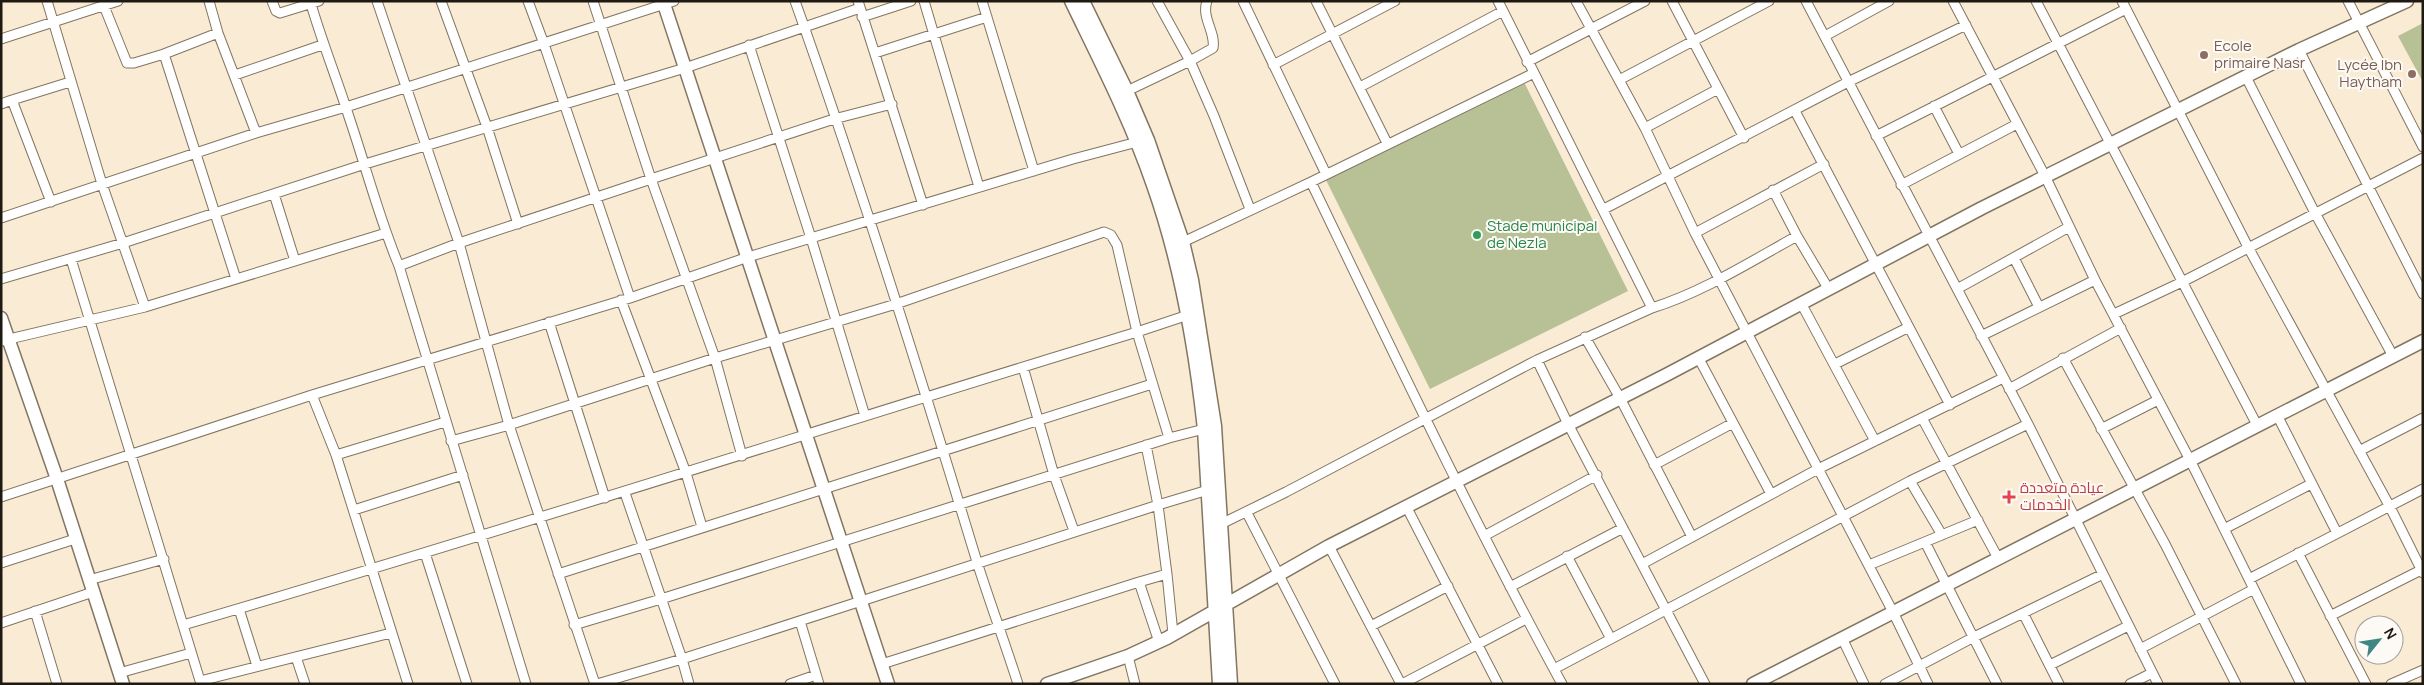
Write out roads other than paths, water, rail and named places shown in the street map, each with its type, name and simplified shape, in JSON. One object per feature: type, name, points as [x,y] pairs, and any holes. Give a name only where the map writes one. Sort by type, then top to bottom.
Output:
[{"type":"street","points":[[47,1],[102,184],[144,307]]},
{"type":"street","points":[[1,39],[118,1]]},
{"type":"street","points":[[209,1],[218,33],[256,133]]},
{"type":"street","points":[[272,1],[276,11],[280,13],[315,2],[322,45],[346,107],[386,233],[399,266],[526,684]]},
{"type":"street","points":[[377,1],[459,243],[485,343],[538,518],[596,684],[682,659],[1074,531],[1208,490]]},
{"type":"street","points":[[442,1],[487,127],[518,224]]},
{"type":"street","points":[[528,1],[596,198],[650,379],[686,474],[702,527]]},
{"type":"street","points":[[593,1],[650,179],[715,358],[742,456]]},
{"type":"street","points":[[795,1],[896,304],[961,505],[977,563],[1018,684]]},
{"type":"street","points":[[1,279],[123,243],[365,164],[685,68],[804,26],[860,9],[911,1]]},
{"type":"street","points":[[924,1],[980,188]]},
{"type":"street","points":[[982,1],[1034,171]]},
{"type":"street","points":[[1071,1],[1143,141],[1183,242],[1192,280],[1221,524],[1230,684]]},
{"type":"street","points":[[1083,1],[1127,91],[1173,248],[1188,315],[1209,427],[1208,490],[1214,612],[1220,684]]},
{"type":"street","points":[[1157,1],[1190,62],[1214,116],[1250,209]]},
{"type":"street","points":[[1243,1],[1326,174]]},
{"type":"street","points":[[1316,1],[1387,143]]},
{"type":"street","points":[[1273,65],[1395,1]]},
{"type":"street","points":[[1498,1],[1652,308]]},
{"type":"street","points":[[1576,1],[1645,128],[1695,233],[1721,278],[1818,469],[1844,516],[1928,684]]},
{"type":"street","points":[[1527,62],[1645,1]]},
{"type":"street","points":[[1672,1],[1744,138]]},
{"type":"street","points":[[1619,80],[1769,1]]},
{"type":"street","points":[[1806,1],[2028,424],[2076,519],[2101,575],[2158,684]]},
{"type":"street","points":[[1953,1],[2045,176],[2095,280],[2190,460],[2301,684]]},
{"type":"street","points":[[2036,1],[2257,425]]},
{"type":"street","points":[[2348,1],[2423,147]]},
{"type":"street","points":[[1046,684],[1063,681],[1160,642],[1329,546],[1458,482],[2045,176],[2299,50],[2407,1]]},
{"type":"street","points":[[1,218],[256,133],[346,107],[601,26],[667,2],[685,68],[822,489],[888,684]]},
{"type":"street","points":[[1824,36],[1884,2]]},
{"type":"street","points":[[1127,91],[1210,51],[1214,44],[1204,3]]},
{"type":"street","points":[[1876,136],[2059,44],[2124,5],[2248,247],[2390,507],[2422,572],[2330,616]]},
{"type":"street","points":[[104,6],[127,62],[134,63],[164,54],[218,33]]},
{"type":"street","points":[[860,9],[923,205]]},
{"type":"street","points":[[1360,87],[1503,11]]},
{"type":"street","points":[[874,53],[987,17]]},
{"type":"street","points":[[1604,209],[1744,138],[1848,82],[1966,25]]},
{"type":"street","points":[[235,75],[322,45]]},
{"type":"street","points":[[749,45],[838,323],[865,416]]},
{"type":"street","points":[[2299,50],[2423,294]]},
{"type":"street","points":[[164,54],[236,279]]},
{"type":"street","points":[[1183,242],[1534,73]]},
{"type":"street","points":[[2246,77],[2314,213],[2393,356]]},
{"type":"street","points":[[1,104],[70,82]]},
{"type":"street","points":[[1645,128],[1718,90]]},
{"type":"street","points":[[12,100],[51,202]]},
{"type":"street","points":[[399,266],[459,243],[650,179],[834,119],[892,104]]},
{"type":"street","points":[[1934,106],[1959,154]]},
{"type":"street","points":[[1795,111],[1950,405]]},
{"type":"street","points":[[1901,185],[2017,124]]},
{"type":"street","points":[[1,497],[312,395],[626,299],[748,257],[1034,171],[1143,141]]},
{"type":"street","points":[[2114,314],[2182,282],[2423,158]]},
{"type":"street","points":[[1695,233],[1824,164]]},
{"type":"street","points":[[1311,182],[1484,536],[1562,684]]},
{"type":"street","points":[[1773,190],[1797,236],[1828,288]]},
{"type":"street","points":[[274,194],[295,261]]},
{"type":"street","points":[[1957,290],[2069,227]]},
{"type":"street","points":[[451,441],[576,404],[715,358],[838,323],[1104,232],[1111,235],[1116,245],[1137,332],[1169,438]]},
{"type":"street","points":[[4,340],[144,307],[386,233]]},
{"type":"street","points":[[1221,524],[1246,513],[1425,417],[1537,360],[1584,337],[1678,299],[1721,278],[1797,236]]},
{"type":"street","points":[[2014,258],[2039,308]]},
{"type":"street","points":[[71,259],[201,682],[257,666],[391,633]]},
{"type":"street","points":[[1982,336],[2095,280]]},
{"type":"street","points":[[1801,303],[1875,441]]},
{"type":"street","points":[[183,625],[625,493],[926,396],[1188,315]]},
{"type":"street","points":[[1,318],[4,340],[57,479],[121,678],[191,653]]},
{"type":"street","points":[[549,322],[604,498]]},
{"type":"street","points":[[1835,364],[1909,327]]},
{"type":"street","points":[[2008,389],[2120,328]]},
{"type":"street","points":[[1584,337],[1620,398],[1692,536]]},
{"type":"street","points":[[1753,684],[2423,341]]},
{"type":"street","points":[[1698,357],[1771,494]]},
{"type":"street","points":[[2063,358],[2100,429],[2135,489],[2236,684]]},
{"type":"street","points":[[1537,360],[1568,424],[1706,684]]},
{"type":"street","points":[[1023,367],[1054,475],[1074,531]]},
{"type":"street","points":[[1642,564],[1818,469],[2003,378]]},
{"type":"street","points":[[558,574],[1152,384]]},
{"type":"street","points":[[312,395],[336,455],[408,684]]},
{"type":"street","points":[[2100,429],[2158,400]]},
{"type":"street","points":[[2277,415],[2310,484],[2337,534]]},
{"type":"street","points":[[1922,418],[1998,558]]},
{"type":"street","points":[[2359,451],[2423,418]]},
{"type":"street","points":[[336,455],[445,422]]},
{"type":"street","points":[[1654,465],[1733,423]]},
{"type":"street","points":[[1554,669],[1946,462],[2028,424]]},
{"type":"street","points":[[574,625],[662,600],[840,542],[1209,427]]},
{"type":"street","points":[[1146,446],[1158,505],[1174,634]]},
{"type":"street","points":[[354,510],[463,475]]},
{"type":"street","points":[[1484,536],[1596,475]]},
{"type":"street","points":[[1910,481],[1942,535]]},
{"type":"street","points":[[2224,529],[2310,484]]},
{"type":"street","points":[[2249,578],[2423,489]]},
{"type":"street","points":[[625,493],[689,684]]},
{"type":"street","points":[[1407,508],[1498,684]]},
{"type":"street","points":[[1246,513],[1335,684]]},
{"type":"street","points":[[1869,565],[1978,520]]},
{"type":"street","points":[[1510,587],[1623,528]]},
{"type":"street","points":[[1,562],[75,539]]},
{"type":"street","points":[[1925,542],[1948,583],[1997,684]]},
{"type":"street","points":[[1329,546],[1402,684],[1526,618]]},
{"type":"street","points":[[425,553],[467,684]]},
{"type":"street","points":[[2298,553],[2366,684]]},
{"type":"street","points":[[1568,556],[1611,639]]},
{"type":"street","points":[[1,622],[35,611],[91,586],[164,559]]},
{"type":"street","points":[[882,664],[1167,574]]},
{"type":"street","points":[[1885,684],[1974,637],[2101,575]]},
{"type":"street","points":[[1139,582],[1160,642]]},
{"type":"street","points":[[1371,626],[1448,586]]},
{"type":"street","points":[[2140,649],[2254,589]]},
{"type":"street","points":[[239,609],[257,666]]},
{"type":"street","points":[[35,611],[58,684]]},
{"type":"street","points":[[2023,613],[2059,684]]},
{"type":"street","points":[[790,684],[817,679],[800,621]]},
{"type":"street","points":[[2050,665],[2128,626]]},
{"type":"street","points":[[1842,638],[1864,684]]},
{"type":"street","points":[[296,656],[305,684]]},
{"type":"street","points":[[1128,656],[1135,684]]},
{"type":"street","points":[[2391,684],[2423,670]]},
{"type":"street","points":[[2130,684],[2152,673]]},
{"type":"place","name":"Ecole primaire Nasr","points":[[2204,55]]},
{"type":"place","name":"Lycée Ibn Haytham","points":[[2412,74]]},
{"type":"place","name":"Stade municipal de Nezla","points":[[1477,235]]},
{"type":"place","name":"عيادة متعددة الخدمات","points":[[2009,497]]}]
